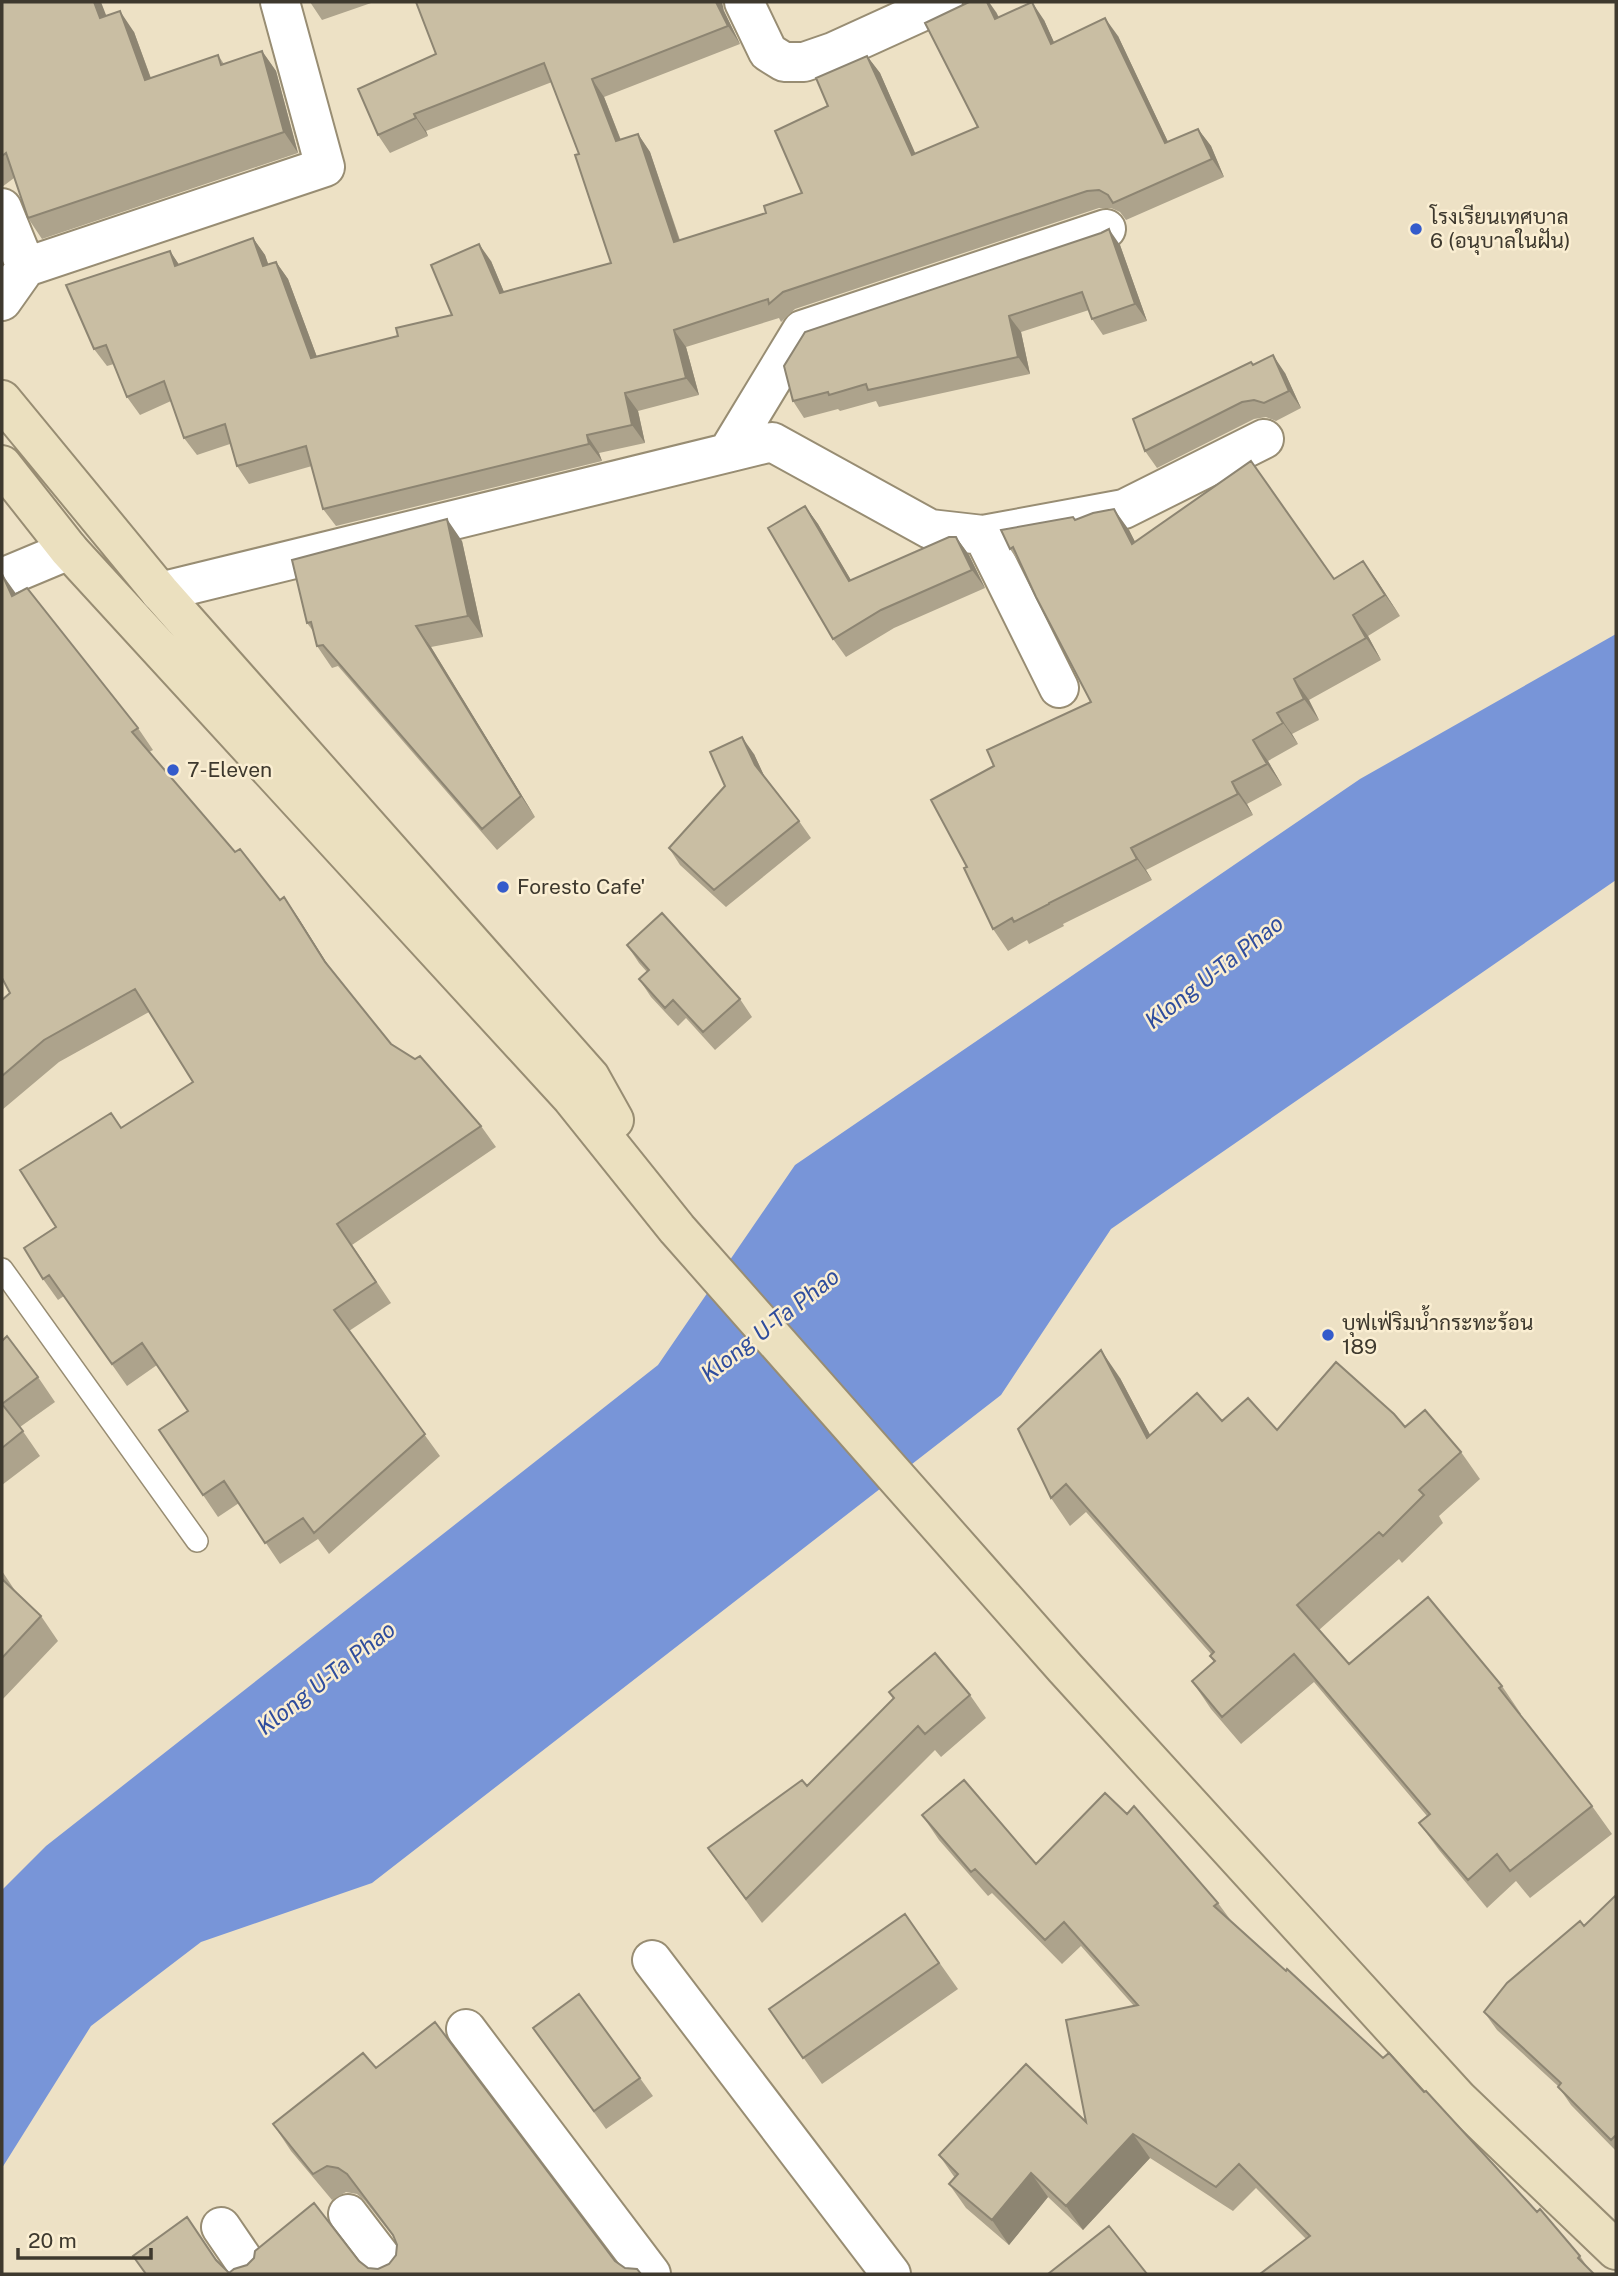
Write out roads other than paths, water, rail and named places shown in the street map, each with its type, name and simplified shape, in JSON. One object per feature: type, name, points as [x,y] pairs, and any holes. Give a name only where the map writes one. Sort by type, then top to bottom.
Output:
[{"type":"main road","points":[[2,400],[160,592],[581,1088],[677,1229],[1065,1668],[1458,2099],[1616,2250]]},
{"type":"main road","points":[[2,465],[69,550],[581,1088]]},
{"type":"street","points":[[2,301],[26,267],[325,167],[280,2]]},
{"type":"street","points":[[744,2],[768,52],[784,61],[804,62],[833,52],[943,2]]},
{"type":"street","points":[[2,208],[26,267]]},
{"type":"street","points":[[728,452],[802,330],[1106,229]]},
{"type":"street","points":[[160,592],[772,442],[930,529],[983,535],[1124,509],[1264,439]]},
{"type":"street","points":[[983,535],[1059,688]]},
{"type":"street","points":[[2,578],[69,550]]},
{"type":"street","points":[[652,1960],[891,2274]]},
{"type":"street","points":[[466,2029],[651,2274]]},
{"type":"street","points":[[348,2214],[394,2274]]},
{"type":"street","points":[[221,2227],[253,2274]]},
{"type":"lane","points":[[2,1269],[197,1541]]},
{"type":"water","name":"Klong U-Ta Phao","points":[[1616,634],[1616,880],[1111,1229],[1001,1395],[372,1883],[201,1942],[91,2026],[2,2168],[2,1890],[46,1846],[658,1365],[795,1165],[1360,779]]},
{"type":"place","name":"โรงเรียนเทศบาล 6 (อนุบาลในฝัน)","points":[[1416,229]]},
{"type":"place","name":"7-Eleven","points":[[173,770]]},
{"type":"place","name":"Foresto Cafe'","points":[[503,887]]},
{"type":"place","name":"บุฟเฟ่ริมน้ำกระทะร้อน 189","points":[[1328,1335]]}]
